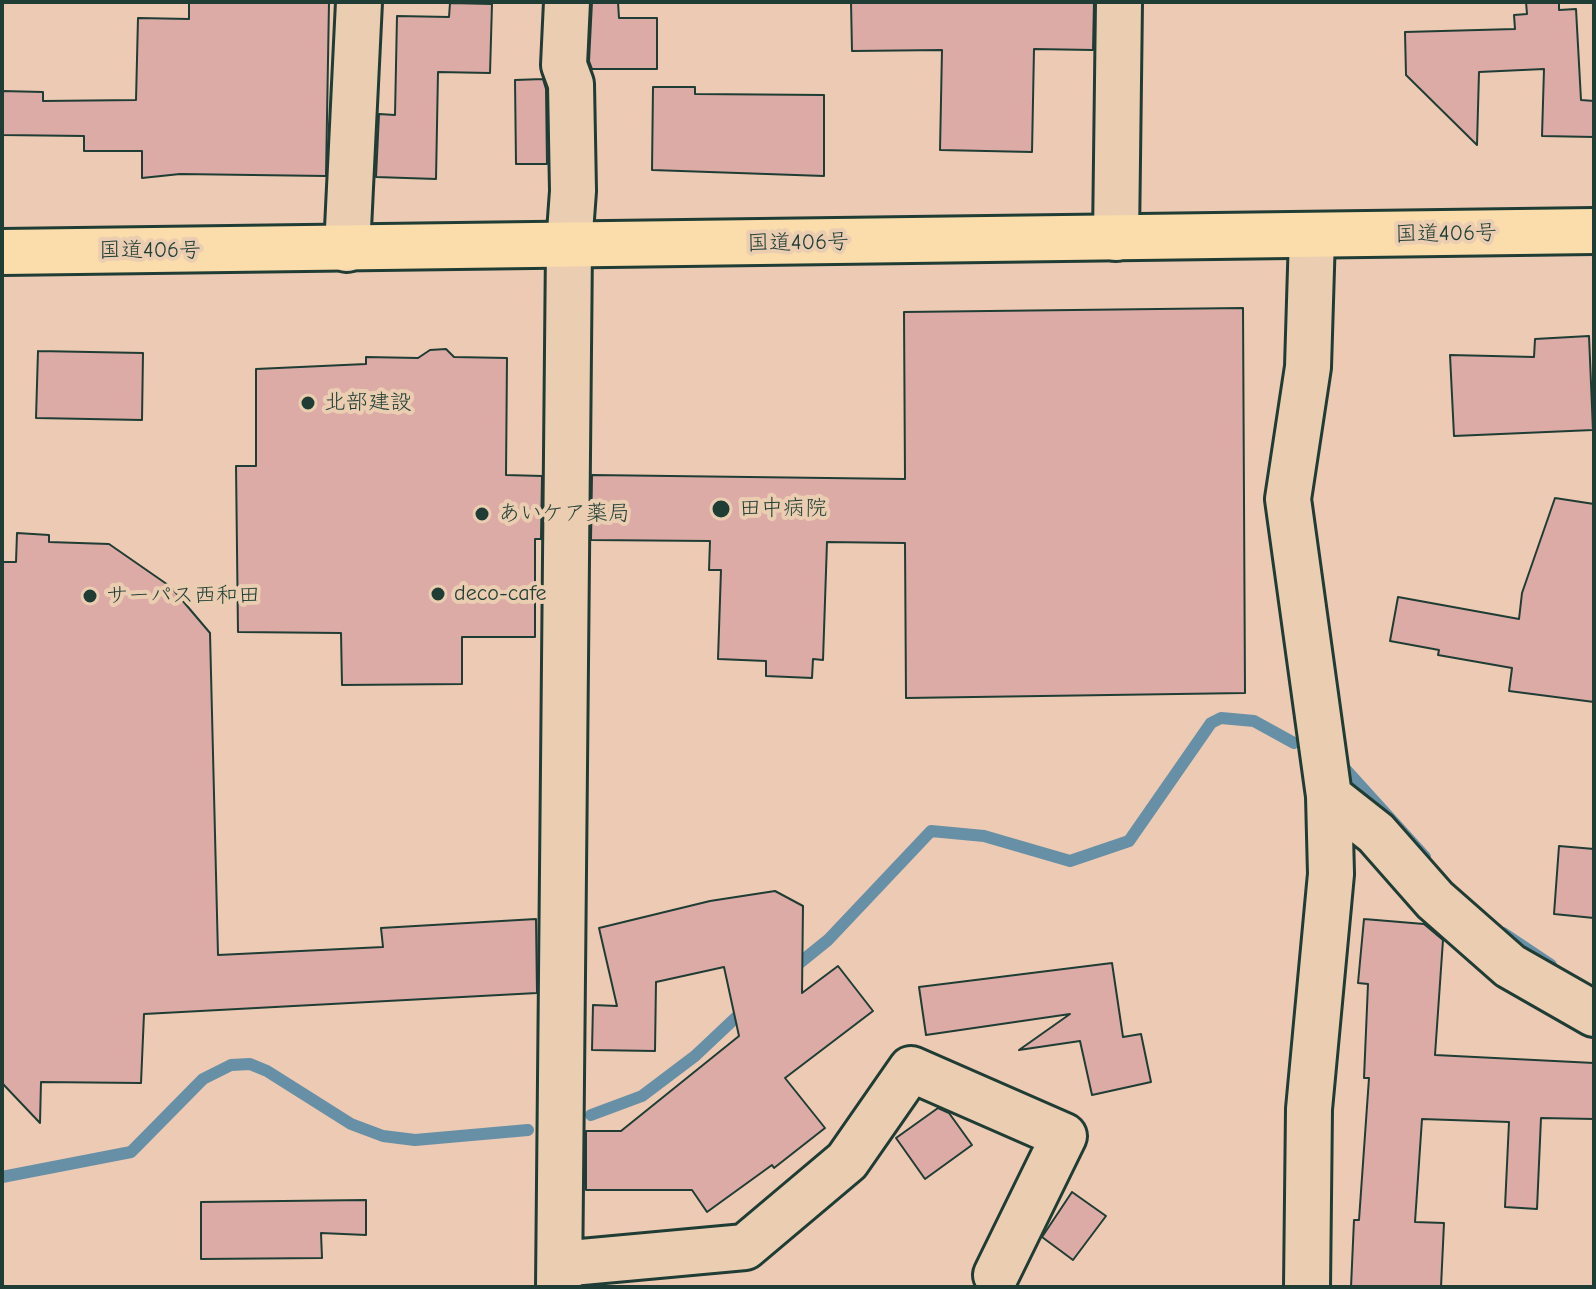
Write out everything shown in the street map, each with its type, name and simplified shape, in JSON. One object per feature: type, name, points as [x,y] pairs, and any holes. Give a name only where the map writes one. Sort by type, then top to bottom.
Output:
[{"type":"highway","name":"国道406号","points":[[2,252],[1594,231]]},
{"type":"street","points":[[347,249],[359,2]]},
{"type":"street","points":[[567,2],[564,65],[571,84],[573,191],[569,246],[559,1276],[745,1247],[847,1161],[911,1069],[1064,1136],[996,1275]]},
{"type":"street","points":[[1116,238],[1119,2]]},
{"type":"street","points":[[1307,1287],[1309,1109],[1331,874],[1329,796],[1288,499],[1308,367],[1312,236]]},
{"type":"street","points":[[1329,796],[1376,833],[1435,900],[1510,966],[1594,1014]]},
{"type":"building","points":[[189,2],[329,2],[326,176],[180,174],[142,178],[142,151],[84,151],[84,136],[2,135],[2,91],[43,92],[43,101],[136,100],[138,18],[189,19]]},
{"type":"building","points":[[592,2],[618,2],[619,18],[657,18],[657,69],[592,69],[589,61]]},
{"type":"building","points":[[851,2],[1094,2],[1093,50],[1034,49],[1032,152],[940,150],[942,50],[852,51]]},
{"type":"building","points":[[1526,2],[1559,2],[1559,10],[1576,9],[1581,100],[1594,101],[1594,137],[1542,136],[1544,69],[1479,72],[1477,145],[1406,75],[1405,32],[1515,29],[1514,15],[1527,14]]},
{"type":"building","points":[[450,3],[492,4],[490,73],[438,72],[436,179],[376,177],[379,114],[395,115],[397,16],[449,17]]},
{"type":"building","points":[[543,79],[546,89],[547,164],[516,164],[515,80]]},
{"type":"building","points":[[653,87],[695,87],[695,94],[824,95],[824,176],[652,170]]},
{"type":"building","points":[[1243,308],[1245,693],[906,698],[905,543],[827,542],[823,660],[813,659],[812,678],[766,676],[766,661],[718,659],[721,570],[709,570],[710,541],[591,540],[592,475],[905,479],[904,312]]},
{"type":"building","points":[[1589,336],[1593,430],[1454,436],[1450,355],[1534,357],[1535,339]]},
{"type":"building","points":[[446,349],[454,357],[507,358],[506,475],[542,476],[541,539],[535,539],[535,637],[462,637],[462,684],[342,685],[341,633],[238,632],[236,466],[256,466],[256,369],[366,364],[366,357],[418,358],[430,350]]},
{"type":"building","points":[[38,351],[143,353],[142,420],[36,418]]},
{"type":"building","points":[[1555,498],[1594,504],[1594,702],[1509,691],[1512,668],[1438,655],[1439,650],[1390,641],[1398,597],[1519,619],[1522,593]]},
{"type":"building","points":[[17,533],[49,535],[49,542],[109,544],[171,587],[210,633],[218,955],[383,947],[381,928],[536,919],[537,993],[144,1014],[141,1083],[41,1082],[40,1123],[2,1083],[2,562],[16,562]]},
{"type":"building","points":[[1559,846],[1594,849],[1594,918],[1554,914]]},
{"type":"building","points":[[775,891],[803,906],[802,993],[838,966],[873,1011],[785,1078],[825,1128],[774,1168],[772,1165],[707,1212],[692,1190],[586,1190],[586,1131],[621,1131],[739,1036],[724,967],[656,982],[655,1051],[592,1050],[593,1005],[617,1006],[599,928],[710,901]]},
{"type":"building","points":[[1364,919],[1424,924],[1443,940],[1435,1055],[1594,1063],[1594,1119],[1541,1118],[1537,1209],[1505,1207],[1509,1122],[1422,1119],[1415,1222],[1444,1223],[1441,1287],[1351,1287],[1354,1220],[1359,1220],[1369,1078],[1364,1078],[1368,984],[1358,983]]},
{"type":"building","points":[[1112,963],[1123,1037],[1141,1034],[1151,1082],[1092,1095],[1080,1041],[1019,1050],[1070,1014],[926,1035],[919,987]]},
{"type":"building","points":[[938,1108],[949,1113],[972,1145],[925,1179],[896,1138]]},
{"type":"building","points":[[1072,1192],[1106,1216],[1073,1260],[1042,1237]]},
{"type":"building","points":[[366,1200],[366,1235],[321,1233],[322,1258],[201,1259],[201,1202]]},
{"type":"waterway","points":[[792,969],[828,940],[931,831],[984,836],[1070,861],[1129,841],[1211,723],[1221,718],[1254,721],[1294,743]]},
{"type":"waterway","points":[[1338,761],[1425,857]]},
{"type":"waterway","points":[[1503,933],[1551,965]]},
{"type":"waterway","points":[[591,1115],[642,1096],[695,1056],[747,1007]]},
{"type":"waterway","points":[[2,1177],[131,1152],[203,1079],[231,1065],[250,1064],[267,1071],[351,1124],[383,1136],[415,1140],[528,1130]]},
{"type":"place","name":"北部建設","points":[[308,403]]},
{"type":"place","name":"田中病院","points":[[721,509]]},
{"type":"place","name":"あいケア薬局","points":[[482,514]]},
{"type":"place","name":"deco-cafe","points":[[438,594]]},
{"type":"place","name":"サーパス西和田","points":[[90,596]]}]
